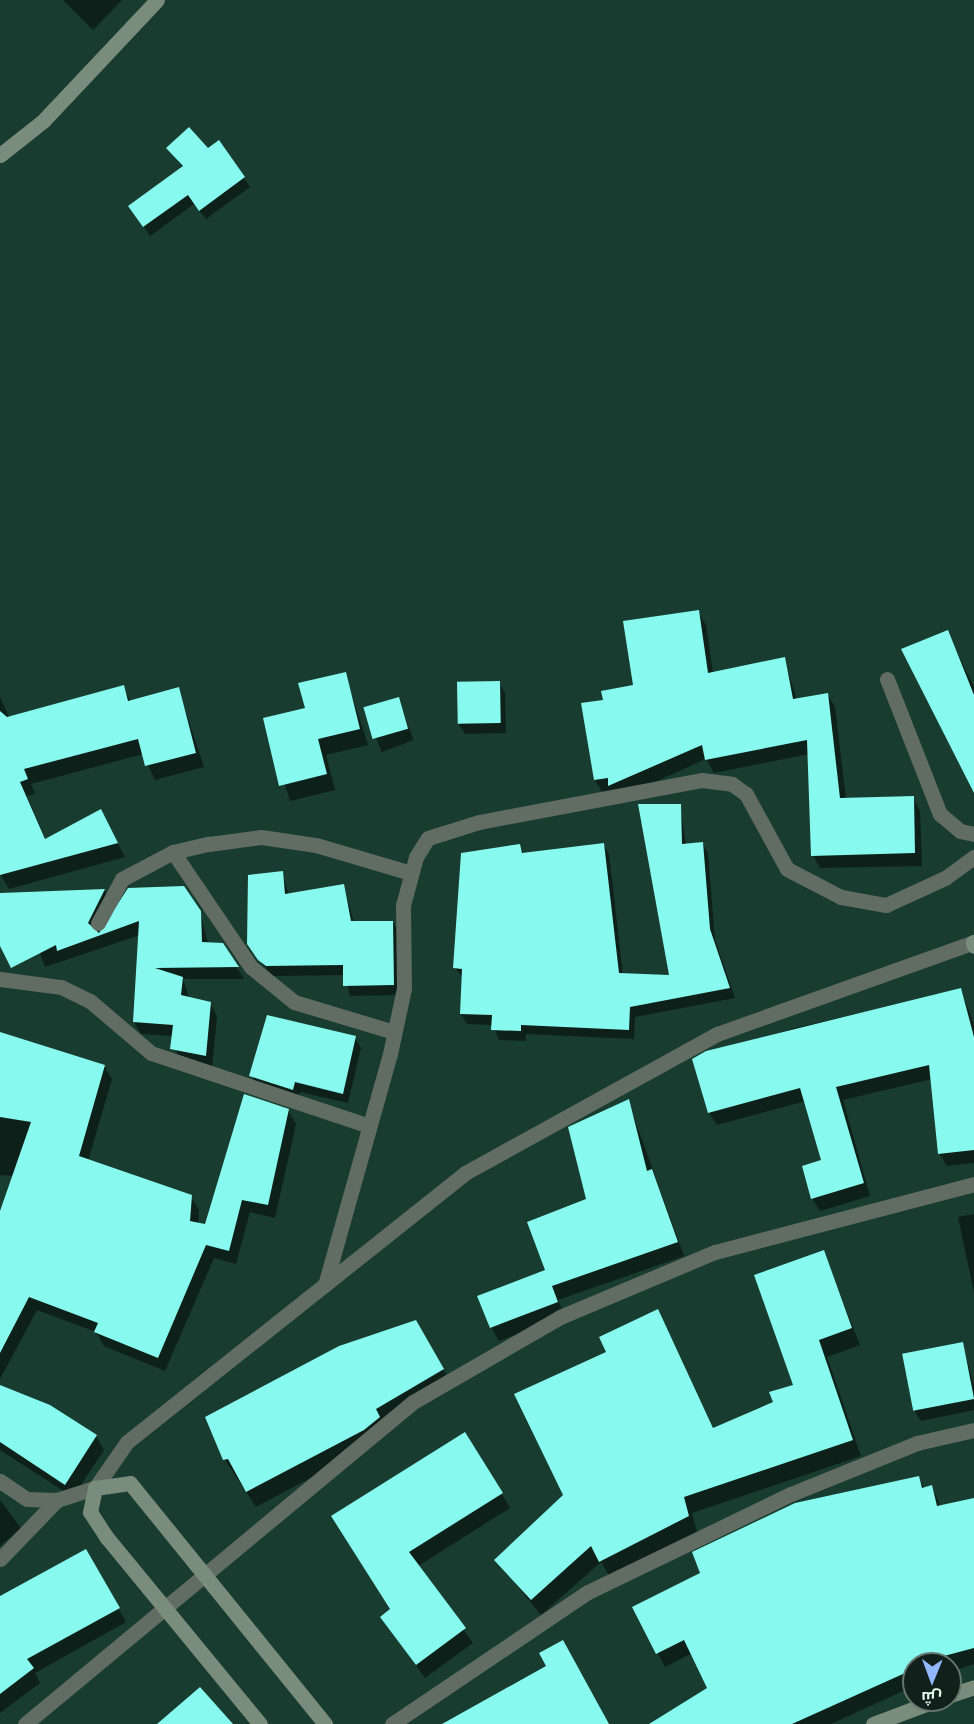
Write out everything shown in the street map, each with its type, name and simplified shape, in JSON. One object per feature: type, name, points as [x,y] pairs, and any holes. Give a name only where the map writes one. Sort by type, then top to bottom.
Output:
[{"type":"street","points":[[0,155],[43,121],[157,0]]},
{"type":"street","points":[[887,679],[940,814],[960,831],[974,834]]},
{"type":"street","points":[[325,1285],[394,1032],[404,988],[403,905],[411,873],[428,838],[479,822],[701,780],[732,784],[746,794],[788,869],[841,897],[886,905],[945,879],[974,856]]},
{"type":"street","points":[[98,923],[122,879],[173,852],[261,837],[316,845],[411,873]]},
{"type":"street","points":[[173,852],[251,967],[294,1002],[394,1032]]},
{"type":"street","points":[[260,1724],[162,1609],[90,1512],[95,1488],[127,1442],[465,1173],[717,1034],[974,944]]},
{"type":"street","points":[[0,980],[61,987],[90,1001],[151,1053],[369,1126]]},
{"type":"street","points":[[25,1724],[413,1402],[560,1317],[715,1252],[974,1184]]},
{"type":"street","points":[[392,1724],[588,1592],[791,1494],[917,1443],[974,1430]]},
{"type":"street","points":[[0,1481],[27,1499],[57,1500],[95,1488],[130,1483],[202,1575],[325,1724]]},
{"type":"street","points":[[0,1559],[57,1500]]},
{"type":"street","points":[[873,1724],[905,1712]]},
{"type":"building","points":[[189,127],[208,148],[219,140],[245,177],[199,211],[188,195],[143,227],[128,206],[183,166],[166,148]]},
{"type":"building","points":[[699,610],[708,673],[785,657],[793,699],[828,693],[840,798],[914,796],[915,853],[811,856],[807,740],[705,760],[702,745],[608,786],[608,778],[594,780],[581,703],[603,700],[601,691],[633,685],[623,621]]},
{"type":"building","points":[[948,630],[974,695],[974,793],[901,649]]},
{"type":"building","points":[[346,672],[360,729],[318,739],[327,774],[279,786],[263,718],[305,708],[298,683]]},
{"type":"building","points":[[500,681],[501,723],[458,724],[457,682]]},
{"type":"building","points":[[124,685],[128,701],[179,687],[196,753],[145,766],[138,739],[24,769],[28,779],[20,782],[45,839],[101,809],[118,843],[0,875],[0,711],[7,717]]},
{"type":"building","points":[[399,697],[408,729],[373,739],[363,707]]},
{"type":"building","points":[[638,804],[681,804],[682,844],[703,842],[710,929],[730,988],[630,1007],[629,1030],[521,1025],[521,1031],[491,1030],[492,1015],[460,1014],[462,969],[453,968],[461,853],[520,844],[522,853],[604,843],[619,973],[669,975]]},
{"type":"building","points":[[283,871],[285,894],[344,884],[351,921],[393,921],[394,985],[343,986],[343,965],[266,966],[258,960],[247,944],[248,875]]},
{"type":"building","points":[[184,886],[201,911],[202,942],[223,943],[239,967],[155,968],[183,977],[181,995],[211,1002],[206,1056],[170,1049],[173,1025],[133,1022],[139,921],[57,951],[56,945],[11,968],[0,946],[0,893],[105,889],[88,923],[99,933],[128,888]]},
{"type":"building","points":[[961,988],[974,1037],[974,1150],[938,1154],[929,1065],[836,1087],[864,1183],[811,1199],[802,1166],[821,1160],[800,1088],[708,1113],[692,1059],[706,1051]]},
{"type":"building","points":[[267,1015],[356,1036],[343,1094],[295,1082],[293,1090],[249,1076]]},
{"type":"building","points":[[0,1032],[105,1065],[79,1156],[192,1195],[190,1221],[205,1224],[244,1094],[289,1109],[268,1205],[242,1200],[229,1251],[206,1245],[158,1358],[94,1332],[98,1323],[29,1297],[0,1353],[0,1211],[31,1122],[0,1117]]},
{"type":"building","points":[[629,1099],[647,1171],[652,1169],[678,1242],[552,1286],[558,1302],[490,1328],[477,1296],[545,1270],[527,1222],[586,1199],[568,1127]]},
{"type":"building","points":[[824,1250],[852,1328],[819,1340],[853,1440],[684,1497],[689,1516],[599,1562],[591,1546],[531,1600],[494,1560],[563,1495],[514,1394],[606,1352],[599,1337],[658,1309],[713,1428],[773,1402],[769,1392],[793,1385],[754,1275]]},
{"type":"building","points":[[416,1320],[444,1369],[376,1409],[380,1417],[364,1430],[246,1492],[228,1459],[223,1460],[205,1417],[339,1346]]},
{"type":"building","points":[[963,1342],[974,1399],[913,1411],[902,1354]]},
{"type":"building","points":[[0,1385],[50,1405],[97,1435],[65,1485],[0,1442]]},
{"type":"building","points":[[465,1432],[503,1493],[409,1552],[466,1628],[416,1665],[380,1617],[390,1609],[331,1516]]},
{"type":"building","points":[[919,1476],[922,1488],[932,1485],[937,1506],[974,1498],[974,1648],[959,1652],[902,1652],[902,1674],[792,1724],[649,1724],[707,1688],[684,1640],[656,1654],[632,1607],[700,1573],[692,1552],[795,1503]]},
{"type":"building","points":[[86,1549],[120,1608],[27,1659],[34,1668],[0,1694],[0,1596]]},
{"type":"building","points":[[563,1640],[609,1724],[442,1724],[546,1666],[539,1653]]},
{"type":"building","points":[[200,1687],[233,1724],[157,1724]]}]
